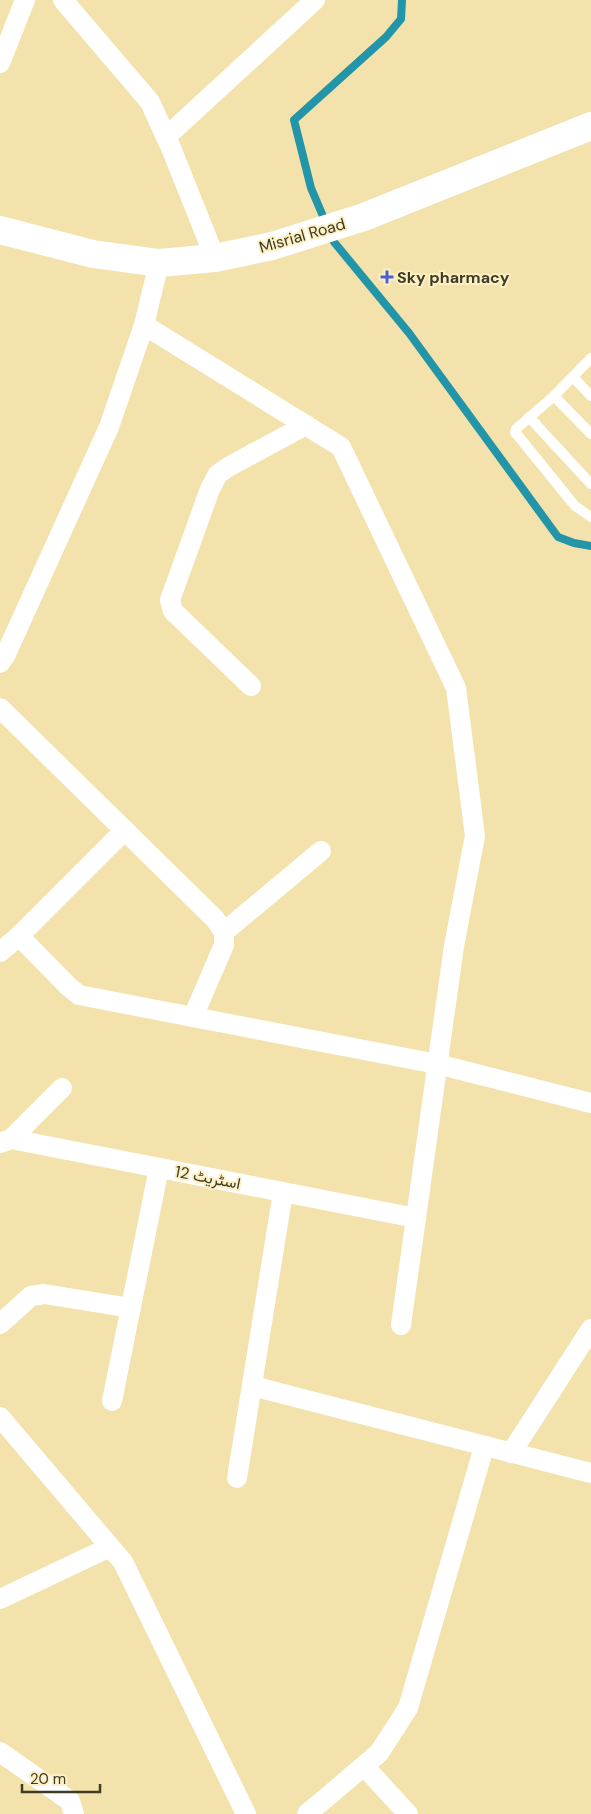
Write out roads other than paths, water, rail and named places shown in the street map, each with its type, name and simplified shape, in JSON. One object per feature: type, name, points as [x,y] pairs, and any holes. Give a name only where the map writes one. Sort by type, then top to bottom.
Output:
[{"type":"main road","name":"Misrial Road","points":[[0,230],[93,254],[159,263],[216,258],[272,246],[364,217],[591,126]]},
{"type":"street","points":[[0,63],[25,0]]},
{"type":"street","points":[[62,0],[150,102],[216,258]]},
{"type":"street","points":[[166,137],[315,0]]},
{"type":"street","points":[[0,663],[5,656],[110,427],[144,325],[159,263]]},
{"type":"street","points":[[144,325],[342,447],[456,688],[475,836],[454,946],[400,1325]]},
{"type":"street","points":[[251,686],[173,611],[170,600],[210,489],[218,474],[306,425]]},
{"type":"street","points":[[0,708],[215,919],[224,932],[224,945],[193,1017]]},
{"type":"street","points":[[0,952],[19,936],[125,830]]},
{"type":"street","points":[[224,932],[321,850]]},
{"type":"street","points":[[19,936],[79,995],[437,1064],[591,1103]]},
{"type":"street","points":[[6,1141],[62,1088]]},
{"type":"street","name":"اسٹریٹ 12","points":[[6,1141],[160,1168],[416,1218]]},
{"type":"street","points":[[112,1401],[160,1168]]},
{"type":"street","points":[[237,1478],[283,1192]]},
{"type":"street","points":[[0,1324],[31,1296],[44,1294],[131,1308]]},
{"type":"street","points":[[511,1454],[591,1329]]},
{"type":"street","points":[[252,1386],[591,1473]]},
{"type":"street","points":[[0,1417],[123,1562],[246,1814]]},
{"type":"street","points":[[307,1814],[379,1753],[408,1708],[484,1446]]},
{"type":"street","points":[[0,1599],[110,1547]]},
{"type":"street","points":[[0,1752],[70,1801],[74,1814]]},
{"type":"street","points":[[364,1766],[408,1814]]},
{"type":"lane","points":[[591,358],[515,432],[575,506],[591,518]]},
{"type":"lane","points":[[573,377],[591,396]]},
{"type":"lane","points":[[554,396],[591,434]]},
{"type":"lane","points":[[530,418],[591,484]]},
{"type":"waterway","points":[[402,0],[401,19],[386,37],[294,120],[311,188],[334,242],[409,333],[558,537],[574,543],[591,546]]},
{"type":"place","name":"Sky pharmacy","points":[[387,277]]}]
